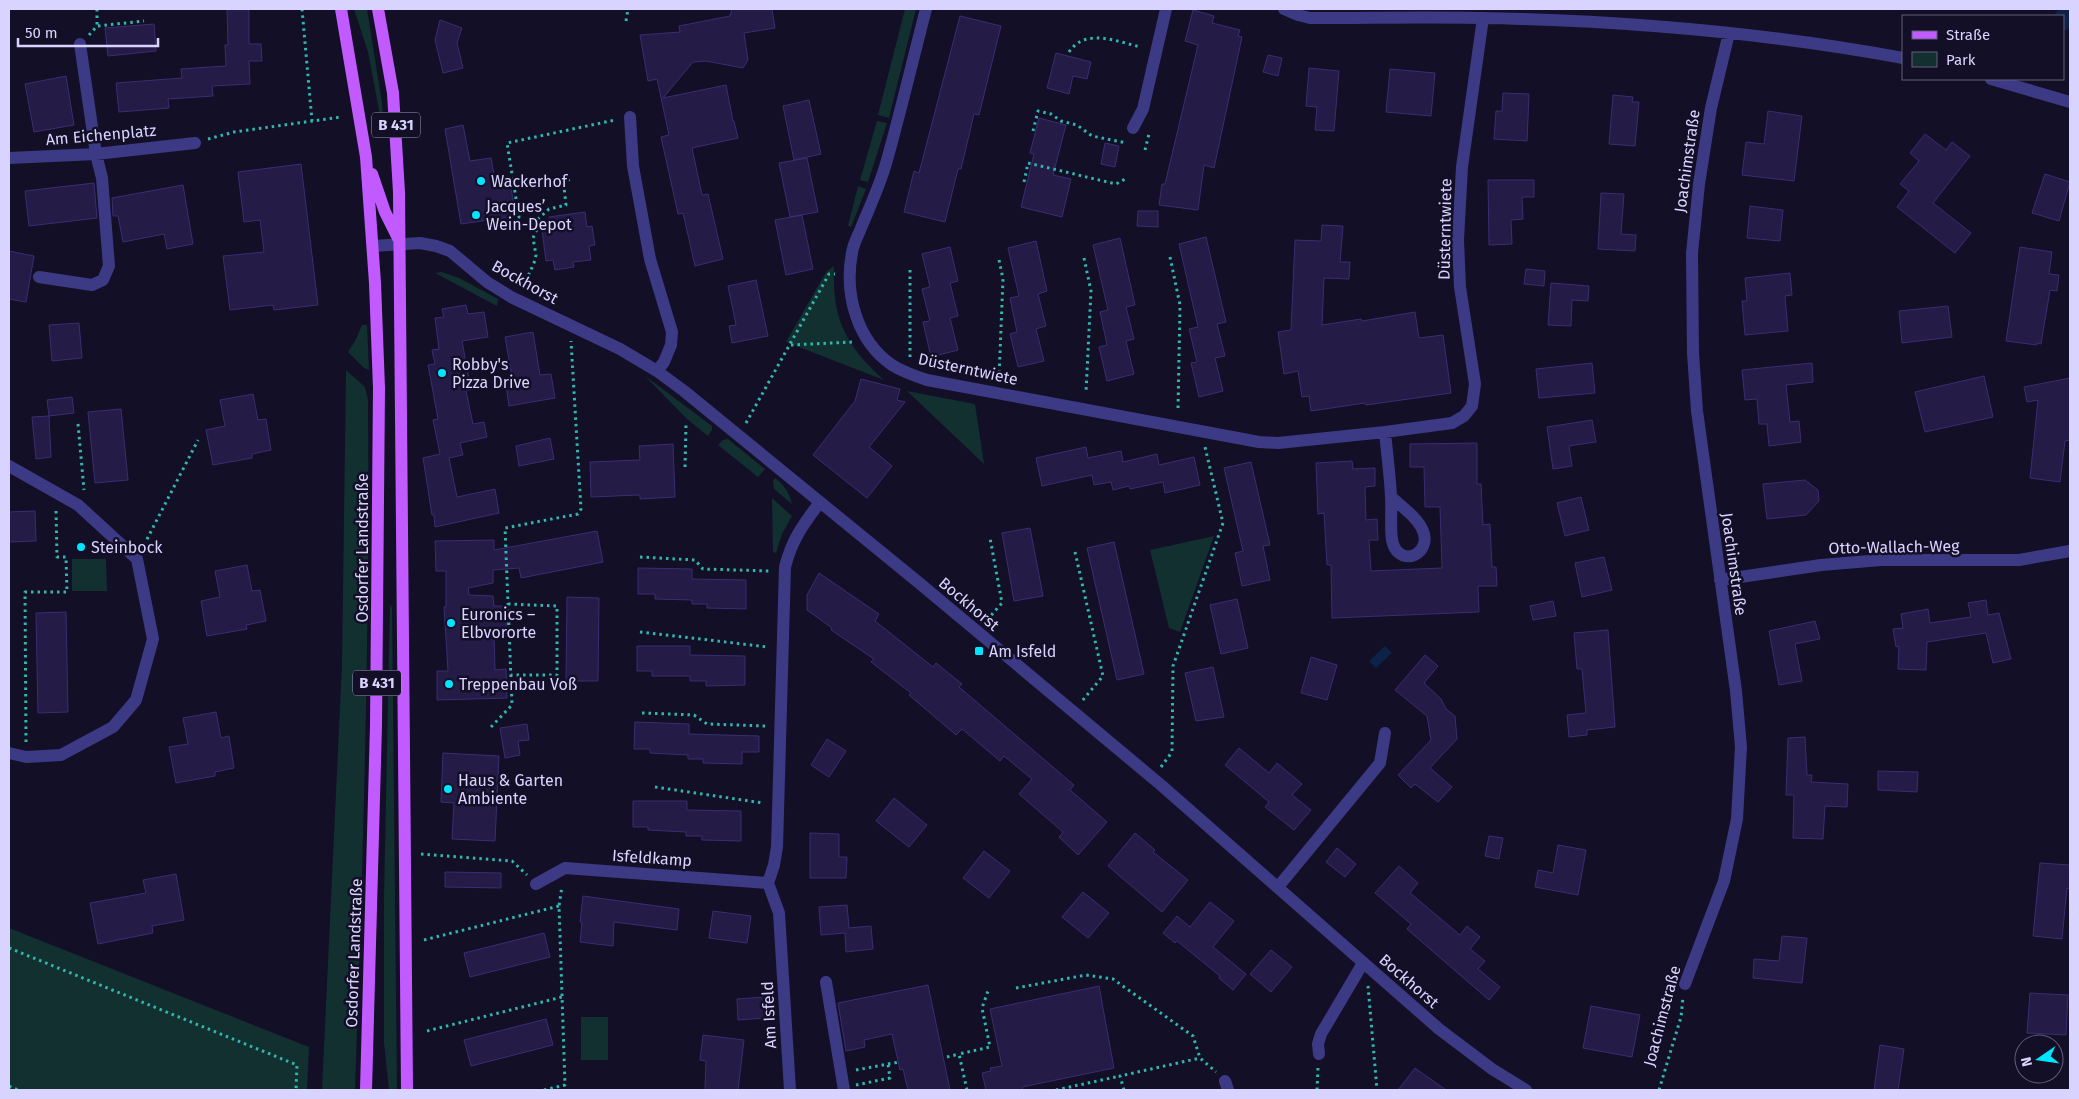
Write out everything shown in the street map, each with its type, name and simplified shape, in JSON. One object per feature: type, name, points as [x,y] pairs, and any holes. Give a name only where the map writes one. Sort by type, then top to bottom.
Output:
[{"type":"main road","name":"Osdorfer Landstraße","points":[[341,9],[366,157],[373,246],[379,388],[377,685],[366,1090]]},
{"type":"main road","name":"B 431","points":[[378,9],[389,66],[396,122],[400,243],[408,1090]]},
{"type":"main road","points":[[366,157],[385,212],[400,243]]},
{"type":"street","name":"Düsterntwiete","points":[[926,9],[887,163],[852,251],[850,282],[854,309],[861,328],[880,355],[893,366],[927,380],[1240,440],[1278,443],[1452,423],[1464,416],[1472,406],[1475,384],[1460,287],[1458,240],[1462,167],[1483,18]]},
{"type":"street","points":[[1133,128],[1143,108],[1166,9]]},
{"type":"street","points":[[1284,9],[1310,18],[1483,18],[1524,14],[1729,33],[1805,42],[1902,58]]},
{"type":"street","name":"Joachimstraße","points":[[1685,984],[1724,881],[1737,820],[1741,748],[1736,691],[1698,411],[1693,353],[1692,253],[1699,184],[1711,108],[1729,33]]},
{"type":"street","points":[[39,278],[92,285],[104,280],[109,266],[102,178],[96,154],[80,44]]},
{"type":"street","points":[[1994,80],[2070,102]]},
{"type":"street","points":[[630,117],[633,166],[650,259],[672,332],[671,345],[664,362],[657,371]]},
{"type":"street","name":"Am Eichenplatz","points":[[9,158],[96,154],[195,143]]},
{"type":"street","name":"Bockhorst","points":[[373,246],[420,243],[450,251],[487,282],[510,297],[620,349],[657,371],[726,424],[1119,750],[1452,1040],[1526,1090]]},
{"type":"street","points":[[1385,432],[1391,497]]},
{"type":"street","points":[[9,466],[78,505],[137,559],[153,639],[136,700],[114,728],[62,755],[26,757],[9,753]]},
{"type":"street","points":[[768,883],[777,847],[785,567],[790,548],[798,530],[820,502]]},
{"type":"street","name":"Otto-Wallach-Weg","points":[[1720,580],[1821,565],[1881,560],[2019,560],[2070,551]]},
{"type":"street","points":[[1278,887],[1380,763],[1385,733]]},
{"type":"street","points":[[536,884],[565,868]]},
{"type":"street","name":"Isfeldkamp","points":[[565,868],[768,883]]},
{"type":"street","name":"Am Isfeld","points":[[768,883],[779,913],[790,1090]]},
{"type":"street","points":[[1318,1054],[1321,1034],[1363,963]]},
{"type":"street","points":[[826,982],[844,1089]]},
{"type":"path","points":[[97,9],[98,26]]},
{"type":"path","points":[[302,9],[312,122]]},
{"type":"path","points":[[626,21],[628,9]]},
{"type":"path","points":[[80,44],[98,26],[144,21]]},
{"type":"path","points":[[1068,52],[1080,40],[1094,37],[1156,50]]},
{"type":"path","points":[[1033,131],[1038,111],[1051,114],[1061,121],[1077,125],[1092,136],[1128,143]]},
{"type":"path","points":[[195,143],[234,132],[341,117]]},
{"type":"path","points":[[510,228],[519,217],[507,143],[630,117]]},
{"type":"path","points":[[1024,182],[1028,163],[1116,184],[1127,178]]},
{"type":"path","points":[[522,290],[536,255],[533,238],[538,227],[538,219],[549,209],[566,205],[564,187],[569,179]]},
{"type":"path","points":[[1084,258],[1091,291],[1086,392]]},
{"type":"path","points":[[1170,258],[1180,305],[1178,409]]},
{"type":"path","points":[[999,260],[1003,279],[999,381]]},
{"type":"path","points":[[910,268],[910,360]]},
{"type":"path","points":[[745,426],[829,274],[837,274]]},
{"type":"path","points":[[490,727],[512,706],[505,528],[578,514],[581,509],[570,338]]},
{"type":"path","points":[[790,345],[854,342]]},
{"type":"path","points":[[78,424],[86,512]]},
{"type":"path","points":[[685,466],[686,424]]},
{"type":"path","points":[[137,559],[198,440]]},
{"type":"path","points":[[1159,769],[1172,752],[1173,666],[1223,523],[1205,444]]},
{"type":"path","points":[[26,757],[25,592],[67,592],[66,557],[57,557],[56,493]]},
{"type":"path","points":[[984,624],[1002,603],[990,538]]},
{"type":"path","points":[[1075,552],[1103,676],[1080,703]]},
{"type":"path","points":[[640,557],[694,560],[703,569],[770,571]]},
{"type":"path","points":[[508,604],[557,606],[557,675],[511,675]]},
{"type":"path","points":[[640,632],[768,647]]},
{"type":"path","points":[[642,713],[694,715],[707,724],[767,726]]},
{"type":"path","points":[[655,787],[765,804]]},
{"type":"path","points":[[421,854],[512,861],[536,884]]},
{"type":"path","points":[[544,1090],[565,1085],[560,906],[565,868]]},
{"type":"path","points":[[424,940],[560,906]]},
{"type":"path","points":[[9,948],[297,1064],[296,1090]]},
{"type":"path","points":[[1016,988],[1086,975],[1113,979],[1193,1036],[1200,1058],[1226,1086]]},
{"type":"path","points":[[1368,984],[1376,1090]]},
{"type":"path","name":"Joachimstraße","points":[[1659,1090],[1681,1017],[1685,984]]},
{"type":"path","points":[[947,1057],[990,1047],[982,1008],[989,988]]},
{"type":"path","points":[[427,1031],[562,997]]},
{"type":"path","points":[[959,1054],[967,1090]]},
{"type":"path","points":[[1317,1090],[1318,1054]]},
{"type":"path","points":[[1056,1090],[1200,1058]]},
{"type":"path","points":[[841,1072],[899,1062]]},
{"type":"path","points":[[844,1089],[890,1078],[888,1064]]},
{"type":"path","points":[[1120,1076],[1124,1090]]},
{"type":"path","points":[[9,1086],[18,1090]]},
{"type":"green space","points":[[354,9],[367,9],[383,118],[380,115],[368,52]]},
{"type":"green space","points":[[905,9],[916,9],[889,118],[878,115]]},
{"type":"green space","points":[[877,121],[887,123],[868,182],[860,180]]},
{"type":"green space","points":[[858,186],[866,189],[851,227],[848,226]]},
{"type":"green space","points":[[834,266],[835,301],[844,330],[859,355],[884,380],[786,342],[826,272]]},
{"type":"green space","points":[[442,272],[459,278],[498,299],[497,306],[435,273]]},
{"type":"green space","points":[[362,325],[367,325],[369,370],[364,368],[348,352]]},
{"type":"green space","points":[[346,370],[365,387],[368,400],[367,659],[358,1004],[355,1090],[322,1090],[342,665]]},
{"type":"green space","points":[[644,375],[712,426],[708,436],[687,419]]},
{"type":"green space","points":[[907,391],[975,404],[984,464]]},
{"type":"green space","points":[[728,439],[765,469],[758,477],[718,445],[723,440]]},
{"type":"green space","points":[[775,478],[786,489],[792,504],[774,489],[773,481]]},
{"type":"green space","points":[[772,498],[792,516],[782,534],[776,553],[773,552]]},
{"type":"green space","points":[[1214,536],[1180,632],[1169,628],[1150,550]]},
{"type":"green space","points":[[72,559],[106,559],[107,591],[72,591]]},
{"type":"green space","points":[[390,604],[392,608],[397,1090],[389,1090],[384,1043],[384,896]]},
{"type":"green space","points":[[9,928],[309,1047],[307,1090],[9,1090]]},
{"type":"green space","points":[[581,1017],[608,1017],[608,1060],[581,1060]]},
{"type":"water","points":[[2070,9],[2070,27],[2067,30],[2064,30],[2064,15],[2055,15],[2057,11]]},
{"type":"water","points":[[1385,646],[1392,653],[1376,668],[1369,661]]},
{"type":"building","points":[[227,9],[249,9],[249,44],[261,44],[262,61],[249,61],[250,84],[212,86],[213,96],[168,99],[169,108],[119,112],[116,83],[182,78],[181,69],[226,66],[225,45],[228,45]]},
{"type":"building","points":[[732,9],[772,9],[775,28],[744,33],[748,60],[743,68],[706,61],[693,62],[663,98],[726,85],[738,138],[692,148],[702,195],[708,194],[723,259],[695,266],[683,213],[678,214],[661,137],[669,135],[657,79],[648,81],[640,35],[680,32],[679,26],[730,16]]},
{"type":"building","points":[[1193,10],[1214,16],[1212,23],[1240,30],[1238,36],[1242,37],[1214,168],[1204,165],[1198,210],[1159,205],[1162,184],[1165,184],[1198,45],[1185,41]]},
{"type":"building","points":[[960,16],[1001,26],[979,115],[974,114],[961,169],[958,169],[945,222],[904,212],[914,171],[919,173]]},
{"type":"building","points":[[440,20],[462,28],[457,43],[463,68],[443,73],[435,40]]},
{"type":"building","points":[[154,24],[156,51],[108,56],[105,28]]},
{"type":"building","points":[[1056,53],[1091,62],[1087,79],[1073,76],[1069,94],[1047,88]]},
{"type":"building","points":[[1268,55],[1282,58],[1278,76],[1263,72]]},
{"type":"building","points":[[1309,68],[1339,71],[1334,131],[1315,130],[1317,107],[1306,106]]},
{"type":"building","points":[[1390,69],[1435,73],[1431,116],[1386,112]]},
{"type":"building","points":[[66,76],[74,125],[34,132],[25,84]]},
{"type":"building","points":[[1503,93],[1529,94],[1527,141],[1494,139],[1496,111],[1502,111]]},
{"type":"building","points":[[1613,95],[1633,97],[1632,102],[1639,102],[1635,146],[1609,144]]},
{"type":"building","points":[[809,100],[821,154],[794,160],[783,106]]},
{"type":"building","points":[[1768,111],[1802,116],[1794,181],[1742,175],[1746,142],[1764,144]]},
{"type":"building","points":[[1039,118],[1066,125],[1053,175],[1071,179],[1062,217],[1021,207],[1034,154],[1030,153]]},
{"type":"building","points":[[463,125],[470,161],[491,158],[496,185],[510,183],[516,216],[461,224],[445,129]]},
{"type":"building","points":[[1925,134],[1946,150],[1952,142],[1970,156],[1933,203],[1971,233],[1955,253],[1897,207],[1909,191],[1900,184],[1919,161],[1910,153]]},
{"type":"building","points":[[1105,143],[1119,146],[1115,167],[1101,164]]},
{"type":"building","points":[[807,158],[818,212],[790,217],[779,163]]},
{"type":"building","points":[[301,164],[318,305],[274,310],[273,305],[230,310],[223,256],[264,252],[260,220],[244,222],[238,172]]},
{"type":"building","points":[[2045,174],[2070,182],[2059,221],[2032,213]]},
{"type":"building","points":[[1488,180],[1534,180],[1534,197],[1522,197],[1523,219],[1511,220],[1512,244],[1489,245]]},
{"type":"building","points":[[94,183],[97,218],[29,226],[25,191]]},
{"type":"building","points":[[183,185],[193,244],[167,249],[164,234],[123,242],[118,216],[113,216],[112,198]]},
{"type":"building","points":[[1601,193],[1624,194],[1621,234],[1636,235],[1635,251],[1598,249]]},
{"type":"building","points":[[1750,206],[1783,210],[1780,241],[1747,238]]},
{"type":"building","points":[[1138,211],[1158,211],[1158,227],[1137,226]]},
{"type":"building","points":[[585,212],[587,227],[592,226],[595,245],[589,246],[591,260],[573,262],[574,267],[555,270],[553,260],[546,261],[542,230],[551,229],[549,217]]},
{"type":"building","points":[[802,215],[813,269],[786,275],[775,220]]},
{"type":"building","points":[[1322,225],[1343,226],[1340,262],[1350,262],[1349,279],[1324,278],[1322,325],[1361,319],[1362,321],[1415,312],[1419,338],[1443,335],[1451,393],[1311,411],[1309,396],[1302,397],[1298,371],[1284,374],[1278,332],[1291,330],[1295,240],[1321,241]]},
{"type":"building","points":[[1206,237],[1226,322],[1217,324],[1225,356],[1215,358],[1223,391],[1199,397],[1191,363],[1197,362],[1189,329],[1198,327],[1179,244]]},
{"type":"building","points":[[1120,238],[1135,305],[1126,307],[1134,339],[1126,341],[1134,374],[1107,381],[1099,347],[1107,345],[1100,312],[1108,310],[1093,245]]},
{"type":"building","points":[[1036,241],[1047,291],[1038,294],[1046,326],[1036,329],[1044,361],[1018,367],[1010,334],[1017,332],[1010,298],[1019,296],[1008,248]]},
{"type":"building","points":[[950,247],[958,281],[950,283],[958,316],[950,318],[958,350],[931,357],[923,322],[930,321],[922,289],[930,287],[922,254]]},
{"type":"building","points":[[2020,247],[2052,252],[2049,274],[2059,275],[2057,291],[2050,290],[2041,344],[2037,343],[2037,345],[2006,341]]},
{"type":"building","points":[[9,251],[34,256],[26,302],[9,299]]},
{"type":"building","points":[[1526,269],[1545,271],[1544,286],[1524,284]]},
{"type":"building","points":[[1790,273],[1792,295],[1785,296],[1788,331],[1745,335],[1742,301],[1747,301],[1745,278]]},
{"type":"building","points":[[756,280],[768,336],[732,343],[729,326],[736,325],[728,286]]},
{"type":"building","points":[[1551,283],[1589,286],[1588,301],[1572,300],[1571,326],[1548,325]]},
{"type":"building","points":[[466,305],[468,314],[484,312],[488,337],[462,341],[471,390],[466,391],[473,424],[484,422],[487,437],[460,443],[463,455],[449,458],[457,497],[495,489],[499,513],[435,527],[423,458],[440,454],[433,420],[438,419],[428,365],[435,364],[432,350],[439,349],[435,318],[444,317],[442,309]]},
{"type":"building","points":[[1948,306],[1952,337],[1902,343],[1899,311]]},
{"type":"building","points":[[79,323],[82,358],[52,361],[49,325]]},
{"type":"building","points":[[533,332],[540,375],[551,374],[555,398],[509,406],[505,378],[512,377],[505,337]]},
{"type":"building","points":[[1592,363],[1595,393],[1539,398],[1536,369]]},
{"type":"building","points":[[1812,363],[1813,382],[1786,385],[1790,422],[1799,421],[1801,442],[1769,446],[1767,424],[1759,424],[1757,399],[1745,400],[1742,370]]},
{"type":"building","points":[[1984,376],[1993,417],[1925,432],[1915,392]]},
{"type":"building","points":[[2070,378],[2070,440],[2065,441],[2060,482],[2030,478],[2038,400],[2027,402],[2024,387]]},
{"type":"building","points":[[861,379],[900,389],[897,400],[905,402],[869,447],[892,466],[867,498],[813,455],[855,401]]},
{"type":"building","points":[[253,394],[258,420],[266,419],[271,450],[252,454],[252,458],[213,465],[206,430],[225,426],[220,400]]},
{"type":"building","points":[[72,397],[74,413],[49,416],[47,400]]},
{"type":"building","points":[[121,409],[128,480],[95,483],[88,412]]},
{"type":"building","points":[[49,416],[51,457],[36,459],[32,417]]},
{"type":"building","points":[[1592,420],[1596,442],[1569,446],[1572,466],[1553,469],[1547,427]]},
{"type":"building","points":[[550,438],[554,459],[519,466],[516,446]]},
{"type":"building","points":[[1477,443],[1477,484],[1481,484],[1483,525],[1490,524],[1492,567],[1496,567],[1497,586],[1478,586],[1479,612],[1332,618],[1331,565],[1327,565],[1324,513],[1318,514],[1316,463],[1352,461],[1353,469],[1375,468],[1375,486],[1365,487],[1366,520],[1377,519],[1378,540],[1369,540],[1371,571],[1442,568],[1440,507],[1425,507],[1424,467],[1410,467],[1410,444]]},
{"type":"building","points":[[673,444],[675,497],[640,499],[640,495],[591,497],[590,462],[640,460],[639,446]]},
{"type":"building","points":[[1086,447],[1088,458],[1121,451],[1123,462],[1157,454],[1159,465],[1194,457],[1200,485],[1165,493],[1163,482],[1130,489],[1129,486],[1113,490],[1111,482],[1094,485],[1092,475],[1042,486],[1036,458]]},
{"type":"building","points":[[1251,462],[1270,545],[1263,546],[1270,580],[1242,586],[1235,553],[1243,551],[1224,468]]},
{"type":"building","points":[[1805,480],[1818,490],[1819,501],[1806,515],[1767,519],[1763,484]]},
{"type":"building","points":[[1581,497],[1589,530],[1565,536],[1557,503]]},
{"type":"building","points":[[35,511],[36,541],[9,542],[9,512]]},
{"type":"building","points":[[1030,528],[1043,596],[1014,601],[1002,533]]},
{"type":"building","points":[[597,531],[603,562],[521,578],[519,568],[493,570],[493,583],[468,588],[469,595],[493,596],[494,606],[507,606],[507,634],[494,635],[495,670],[506,669],[507,698],[437,700],[437,671],[448,671],[444,607],[446,607],[446,571],[436,571],[435,541],[494,540],[494,550]]},
{"type":"building","points":[[1114,542],[1144,674],[1117,680],[1087,548]]},
{"type":"building","points":[[1604,557],[1612,590],[1582,597],[1575,563]]},
{"type":"building","points":[[247,565],[252,591],[260,590],[266,621],[246,625],[247,629],[207,636],[201,601],[220,597],[215,571]]},
{"type":"building","points":[[638,568],[692,569],[692,579],[746,580],[746,609],[707,608],[707,604],[692,604],[692,600],[655,599],[655,594],[638,594]]},
{"type":"building","points":[[819,573],[879,614],[875,621],[933,667],[936,663],[962,684],[959,687],[1074,785],[1070,790],[1107,822],[1078,855],[1059,837],[1063,832],[1019,794],[1032,779],[1004,756],[1000,761],[962,729],[956,735],[909,695],[911,693],[871,662],[874,659],[831,630],[832,628],[807,610],[807,595]]},
{"type":"building","points":[[567,597],[599,598],[598,681],[566,681]]},
{"type":"building","points":[[1237,599],[1248,648],[1221,654],[1210,605]]},
{"type":"building","points":[[1986,600],[1988,615],[1999,613],[2011,659],[1993,663],[1986,633],[1927,642],[1926,670],[1898,669],[1899,646],[1896,647],[1893,629],[1903,628],[1901,614],[1928,609],[1930,623],[1971,617],[1968,603]]},
{"type":"building","points":[[1553,601],[1556,616],[1533,620],[1530,606]]},
{"type":"building","points":[[66,612],[68,712],[38,713],[36,613]]},
{"type":"building","points":[[1815,621],[1820,639],[1795,644],[1802,681],[1779,685],[1769,631]]},
{"type":"building","points":[[1608,630],[1615,727],[1587,730],[1587,735],[1569,737],[1567,715],[1586,713],[1582,669],[1577,669],[1574,633]]},
{"type":"building","points":[[637,646],[690,646],[690,655],[745,656],[745,685],[706,686],[706,681],[690,681],[690,676],[652,676],[652,671],[637,671]]},
{"type":"building","points":[[1425,655],[1438,666],[1424,683],[1441,699],[1446,709],[1455,716],[1457,739],[1430,768],[1452,787],[1438,802],[1415,784],[1411,788],[1398,775],[1431,740],[1427,716],[1395,690]]},
{"type":"building","points":[[1311,657],[1337,665],[1327,700],[1301,693]]},
{"type":"building","points":[[1213,667],[1224,717],[1196,721],[1185,673]]},
{"type":"building","points":[[216,712],[221,738],[229,736],[234,768],[215,772],[215,776],[176,783],[169,747],[188,744],[183,718]]},
{"type":"building","points":[[635,722],[689,724],[689,734],[759,736],[759,752],[742,752],[742,764],[703,763],[703,759],[688,759],[688,755],[650,753],[650,749],[634,749]]},
{"type":"building","points":[[527,724],[529,740],[518,741],[520,755],[505,758],[500,728]]},
{"type":"building","points":[[1805,737],[1807,775],[1812,775],[1811,782],[1848,784],[1847,807],[1825,806],[1823,839],[1793,838],[1794,795],[1786,795],[1788,738]]},
{"type":"building","points":[[827,739],[846,751],[829,777],[811,765]]},
{"type":"building","points":[[1239,748],[1269,773],[1277,763],[1302,784],[1292,795],[1311,810],[1294,830],[1265,807],[1269,802],[1225,765]]},
{"type":"building","points":[[443,753],[499,756],[495,841],[452,839],[454,803],[441,802]]},
{"type":"building","points":[[1878,771],[1918,772],[1917,792],[1878,790]]},
{"type":"building","points":[[894,798],[927,825],[909,847],[876,821]]},
{"type":"building","points":[[633,801],[687,801],[687,810],[741,811],[741,841],[702,840],[702,836],[686,836],[686,832],[648,830],[648,827],[633,827]]},
{"type":"building","points":[[810,833],[839,834],[839,857],[847,857],[846,878],[810,878]]},
{"type":"building","points":[[1135,833],[1155,850],[1153,852],[1188,880],[1162,912],[1108,866]]},
{"type":"building","points":[[1489,836],[1503,838],[1499,859],[1485,856]]},
{"type":"building","points":[[1558,845],[1586,850],[1578,895],[1535,887],[1538,870],[1553,873]]},
{"type":"building","points":[[1337,848],[1356,864],[1345,877],[1326,862]]},
{"type":"building","points":[[984,851],[1010,871],[989,898],[963,878]]},
{"type":"building","points":[[2040,863],[2070,865],[2070,889],[2067,888],[2062,939],[2033,936]]},
{"type":"building","points":[[1399,866],[1418,883],[1410,893],[1460,935],[1467,926],[1480,937],[1470,949],[1485,961],[1478,969],[1500,987],[1489,1000],[1407,929],[1411,924],[1375,893]]},
{"type":"building","points":[[445,872],[501,873],[501,888],[445,887]]},
{"type":"building","points":[[176,874],[184,920],[152,926],[153,933],[98,944],[90,903],[146,893],[143,880]]},
{"type":"building","points":[[1083,892],[1109,913],[1088,938],[1062,917]]},
{"type":"building","points":[[583,896],[679,909],[677,930],[614,922],[613,946],[580,942]]},
{"type":"building","points":[[1210,902],[1234,921],[1213,947],[1246,974],[1233,990],[1219,978],[1220,976],[1177,941],[1175,943],[1163,933],[1177,916],[1190,927]]},
{"type":"building","points":[[847,905],[849,928],[871,926],[873,949],[846,952],[845,933],[821,935],[819,907]]},
{"type":"building","points":[[713,911],[751,916],[747,943],[709,938]]},
{"type":"building","points":[[544,933],[550,957],[470,977],[464,953]]},
{"type":"building","points":[[1782,936],[1807,938],[1802,983],[1753,978],[1754,959],[1779,961]]},
{"type":"building","points":[[1271,950],[1292,967],[1271,992],[1250,974]]},
{"type":"building","points":[[928,985],[950,1090],[908,1090],[903,1069],[900,1070],[892,1034],[864,1040],[865,1047],[846,1051],[838,1003]]},
{"type":"building","points":[[1099,986],[1114,1068],[1022,1087],[1023,1090],[986,1090],[982,1073],[991,1071],[990,1068],[1002,1066],[990,1009]]},
{"type":"building","points":[[2030,993],[2068,995],[2066,1035],[2027,1033]]},
{"type":"building","points":[[764,997],[765,1018],[738,1020],[737,999]]},
{"type":"building","points":[[1591,1006],[1640,1015],[1632,1057],[1583,1048]]},
{"type":"building","points":[[546,1019],[553,1045],[471,1066],[464,1040]]},
{"type":"building","points":[[703,1035],[744,1040],[738,1090],[705,1090],[706,1061],[700,1060]]},
{"type":"building","points":[[1880,1045],[1904,1049],[1898,1090],[1874,1090]]},
{"type":"building","points":[[1415,1068],[1446,1090],[1398,1090]]},
{"type":"place","name":"Wackerhof","points":[[481,181]]},
{"type":"place","name":"Jacques’ Wein-Depot","points":[[476,215]]},
{"type":"place","name":"Robby's Pizza Drive","points":[[442,373]]},
{"type":"place","name":"Steinbock","points":[[81,547]]},
{"type":"place","name":"Euronics – Elbvororte","points":[[451,623]]},
{"type":"place","name":"Am Isfeld","points":[[979,651]]},
{"type":"place","name":"Treppenbau Voß","points":[[449,684]]},
{"type":"place","name":"Haus & Garten Ambiente","points":[[448,789]]}]
